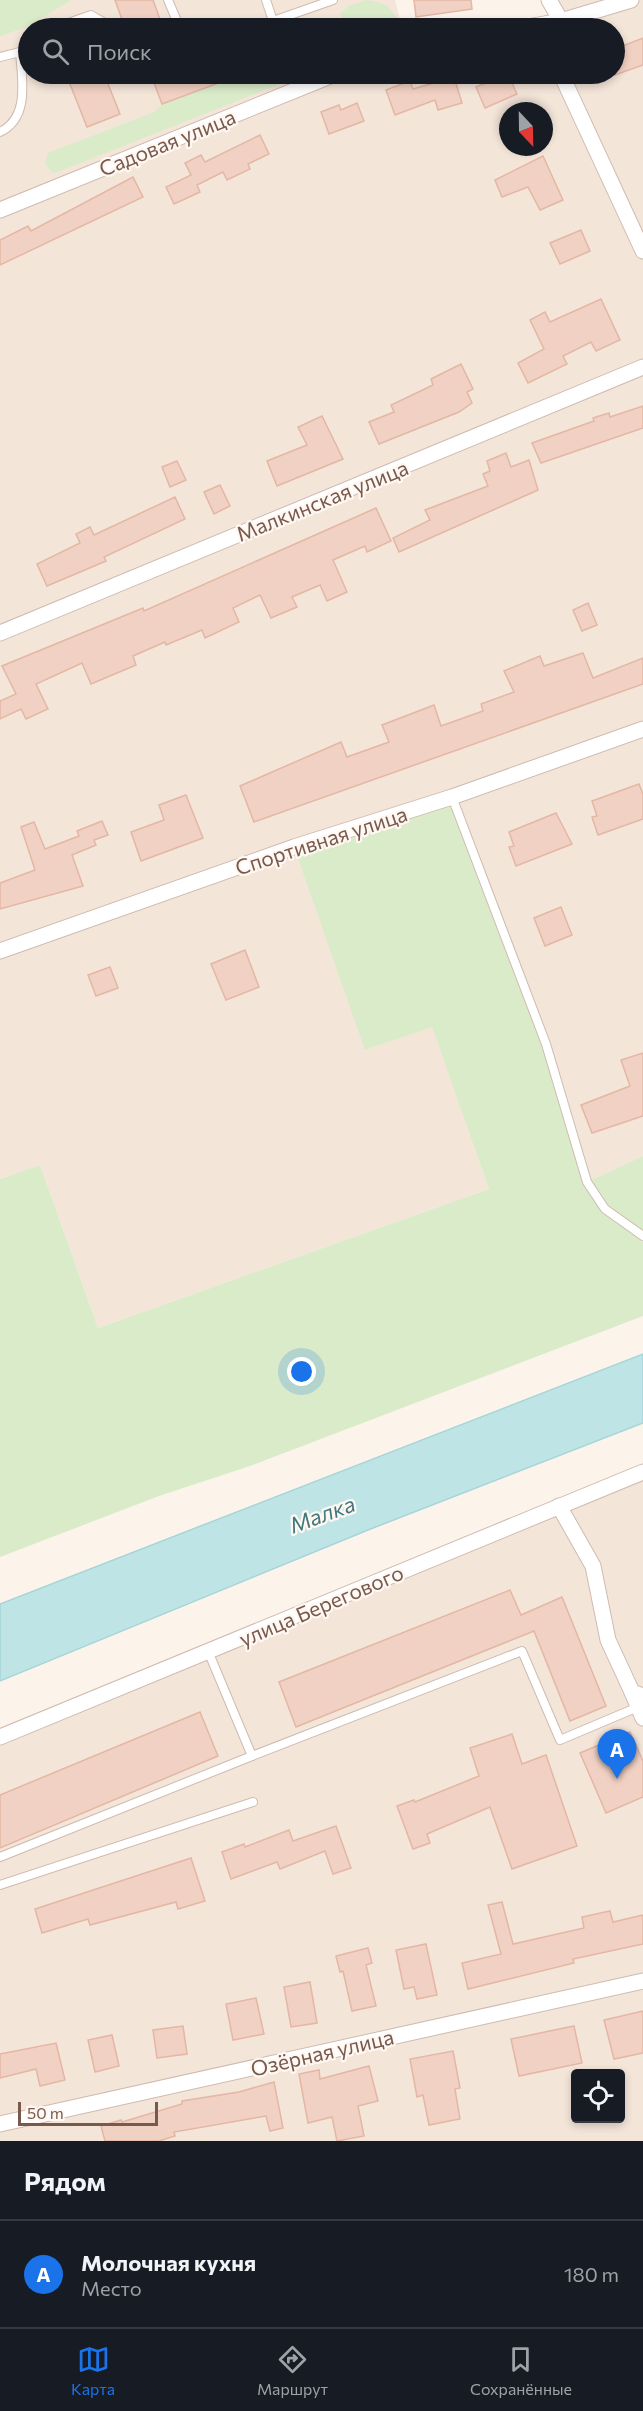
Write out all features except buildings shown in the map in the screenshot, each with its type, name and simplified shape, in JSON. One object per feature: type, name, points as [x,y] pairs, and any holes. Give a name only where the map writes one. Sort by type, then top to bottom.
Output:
[{"type":"street","points":[[549,0],[558,18]]},
{"type":"street","points":[[581,18],[631,0]]},
{"type":"street","name":"Садовая улица","points":[[0,210],[310,84]]},
{"type":"street","points":[[566,84],[643,251]]},
{"type":"street","name":"Малкинская улица","points":[[0,633],[643,367]]},
{"type":"street","name":"Спортивная улица","points":[[0,951],[294,848],[452,797],[643,729]]},
{"type":"street","name":"улица Берегового","points":[[0,1737],[643,1472]]},
{"type":"street","points":[[559,1506],[593,1566],[609,1640],[639,1703]]},
{"type":"street","name":"Озёрная улица","points":[[0,2124],[643,1981]]},
{"type":"lane","points":[[168,0],[176,18]]},
{"type":"lane","points":[[267,0],[272,18]]},
{"type":"lane","points":[[282,18],[333,0]]},
{"type":"lane","points":[[0,57],[18,52]]},
{"type":"lane","points":[[0,132],[15,121],[21,103],[21,84]]},
{"type":"lane","points":[[452,797],[546,1044],[587,1182],[605,1209],[643,1236]]},
{"type":"lane","points":[[0,1857],[522,1651],[560,1740],[639,1703]]},
{"type":"lane","points":[[208,1652],[252,1756]]},
{"type":"lane","points":[[0,1885],[253,1802]]},
{"type":"shaded area","points":[[0,0],[395,0],[400,18],[18,18],[18,84],[625,84],[625,18],[559,18],[549,0],[643,0],[643,1156],[587,1182],[452,797],[366,1050],[432,1026],[489,1189],[98,1328],[40,1165],[0,1179]]},
{"type":"shaded area","points":[[643,1472],[643,2141],[0,2141],[0,1737]]},
{"type":"green space","points":[[0,0],[71,0],[42,18],[18,18],[18,30],[0,36]]},
{"type":"green space","points":[[366,0],[381,3],[389,8],[396,18],[342,18],[340,13],[349,6]]},
{"type":"green space","points":[[217,84],[280,84],[60,171],[52,173],[45,163],[48,153],[154,112],[162,104]]},
{"type":"green space","points":[[452,797],[546,1044],[587,1182],[643,1156],[643,1316],[250,1466],[159,1496],[0,1557],[0,1179],[40,1165],[98,1328],[489,1189],[432,1027],[365,1050],[294,847]]},
{"type":"water","name":"Малка","points":[[643,1354],[643,1423],[368,1530],[0,1681],[0,1604]]},
{"type":"place","name":"Молочная кухня","points":[[617,1779]]}]
